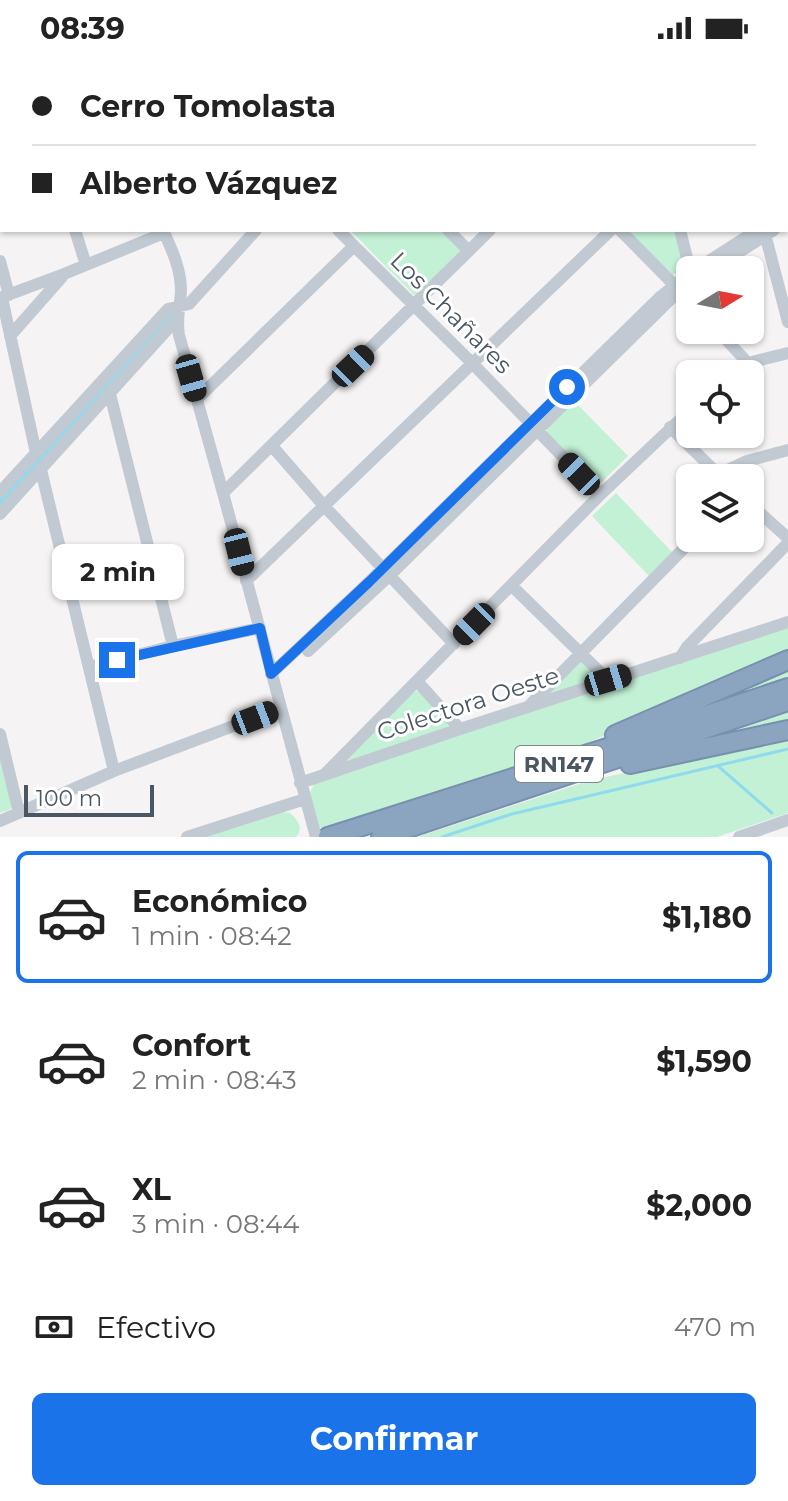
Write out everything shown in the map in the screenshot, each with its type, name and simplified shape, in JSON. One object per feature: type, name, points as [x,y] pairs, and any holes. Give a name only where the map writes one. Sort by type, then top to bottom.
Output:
[{"type":"highway","points":[[516,777],[788,660]]},
{"type":"highway","name":"RN147","points":[[328,837],[788,688]]},
{"type":"highway","name":"RN147","points":[[385,836],[788,701]]},
{"type":"highway","points":[[549,781],[788,730]]},
{"type":"street","points":[[76,232],[86,265]]},
{"type":"street","points":[[4,297],[162,232]]},
{"type":"street","points":[[164,232],[178,265],[181,286],[176,320],[179,335],[316,837]]},
{"type":"street","points":[[0,492],[168,309],[189,304],[254,232]]},
{"type":"street","name":"Los Chañares","points":[[340,232],[600,495]]},
{"type":"street","points":[[450,232],[469,251]]},
{"type":"street","points":[[223,493],[488,232]]},
{"type":"street","points":[[246,581],[609,232]]},
{"type":"street","points":[[622,232],[676,281]]},
{"type":"street","points":[[681,232],[688,256]]},
{"type":"street","points":[[719,256],[763,232]]},
{"type":"street","points":[[730,256],[764,232]]},
{"type":"street","points":[[765,232],[788,322]]},
{"type":"street","points":[[197,399],[353,247]]},
{"type":"street","points":[[0,261],[10,336],[36,453]]},
{"type":"street","points":[[10,336],[64,274]]},
{"type":"street","points":[[272,679],[676,291]]},
{"type":"street","points":[[0,514],[176,320]]},
{"type":"street","points":[[730,344],[745,360]]},
{"type":"street","points":[[760,360],[788,353]]},
{"type":"street","points":[[110,394],[173,646]]},
{"type":"street","points":[[324,775],[676,422]]},
{"type":"street","points":[[670,427],[708,464]]},
{"type":"street","points":[[272,446],[454,644]]},
{"type":"street","points":[[737,464],[788,450]]},
{"type":"street","points":[[41,470],[114,771]]},
{"type":"street","points":[[680,658],[788,540],[764,517]]},
{"type":"street","points":[[527,708],[680,552]]},
{"type":"street","points":[[512,586],[608,680]]},
{"type":"street","name":"Colectora Oeste","points":[[300,783],[788,622]]},
{"type":"street","points":[[89,667],[260,628]]},
{"type":"street","points":[[417,681],[460,729]]},
{"type":"street","points":[[0,821],[114,771],[281,708]]},
{"type":"street","points":[[0,734],[19,813]]},
{"type":"street","points":[[187,837],[305,799]]},
{"type":"street","points":[[739,837],[787,821]]},
{"type":"green space","points":[[352,232],[445,232],[463,250],[416,297]]},
{"type":"green space","points":[[629,232],[677,232],[683,256],[676,256],[676,273],[672,275]]},
{"type":"green space","points":[[169,312],[174,317],[0,508],[0,497]]},
{"type":"green space","points":[[573,400],[628,456],[602,482],[594,481],[547,433],[547,427]]},
{"type":"green space","points":[[616,493],[673,553],[649,576],[592,516]]},
{"type":"green space","points":[[788,627],[788,656],[564,753],[328,829],[318,827],[310,793],[314,784],[326,778]]},
{"type":"green space","points":[[579,662],[585,662],[595,674],[593,680],[551,694],[549,691]]},
{"type":"green space","points":[[788,664],[788,682],[637,728]]},
{"type":"green space","points":[[423,692],[447,721],[445,729],[346,759],[412,693]]},
{"type":"green space","points":[[788,711],[788,727],[681,751],[685,742]]},
{"type":"green space","points":[[788,737],[788,813],[717,837],[417,837],[588,781]]},
{"type":"green space","points":[[0,753],[12,803],[11,809],[0,813]]},
{"type":"green space","points":[[280,812],[290,813],[298,821],[300,830],[296,837],[205,837]]},
{"type":"waterway","points":[[0,502],[173,315]]},
{"type":"waterway","points":[[442,837],[512,814],[788,749]]},
{"type":"waterway","points":[[718,766],[772,813]]},
{"type":"route","points":[[117,660],[260,628],[271,674],[567,387]]}]
